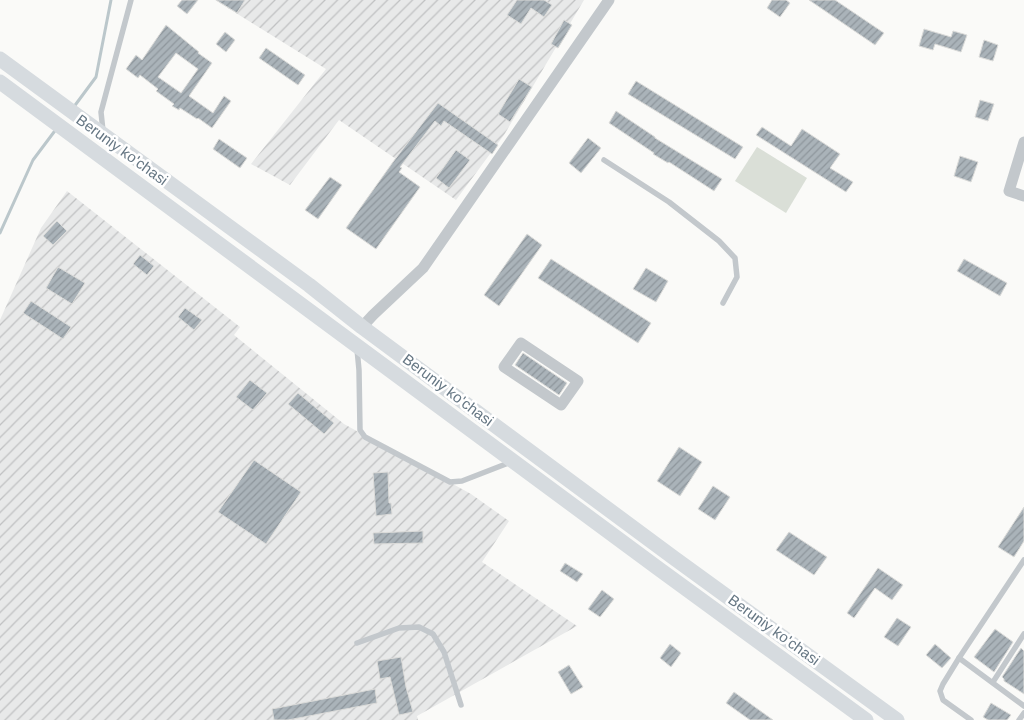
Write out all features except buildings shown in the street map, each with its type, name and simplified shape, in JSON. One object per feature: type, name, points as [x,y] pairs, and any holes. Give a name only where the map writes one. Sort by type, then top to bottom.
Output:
[{"type":"main road","name":"Beruniy ko'chasi","points":[[0,60],[309,285],[362,327],[551,467],[897,720]]},
{"type":"main road","name":"Beruniy ko'chasi","points":[[0,82],[866,720]]},
{"type":"main road","points":[[176,212],[187,197]]},
{"type":"main road","points":[[541,482],[551,467]]},
{"type":"street","points":[[362,327],[372,315],[423,268],[608,0]]},
{"type":"street","points":[[1024,142],[1009,191],[1024,196]]},
{"type":"street","points":[[521,342],[578,381],[561,405],[504,367],[521,342]]},
{"type":"lane","points":[[100,133],[101,112],[131,0]]},
{"type":"lane","points":[[604,160],[669,202],[719,241],[735,258],[737,277],[723,303]]},
{"type":"lane","points":[[357,346],[360,430],[365,437],[450,482],[462,481],[513,461]]},
{"type":"lane","points":[[971,720],[943,700],[940,692],[959,658],[1024,560]]},
{"type":"lane","points":[[357,643],[399,628],[419,627],[433,634],[444,652],[461,705]]},
{"type":"lane","points":[[993,682],[1024,634]]},
{"type":"lane","points":[[959,658],[1024,706]]},
{"type":"lane","points":[[1019,720],[1024,713]]},
{"type":"shaded area","points":[[215,0],[584,0],[504,135],[456,200],[339,120],[290,185],[251,164],[326,69]]},
{"type":"shaded area","points":[[757,147],[807,178],[786,213],[735,181]]},
{"type":"shaded area","points":[[67,191],[240,327],[234,335],[344,424],[471,494],[509,521],[482,562],[577,626],[417,716],[418,720],[0,720],[0,320],[41,228]]},
{"type":"waterway","points":[[73,108],[96,77],[111,0]]},
{"type":"waterway","points":[[0,233],[33,160],[57,128]]}]
